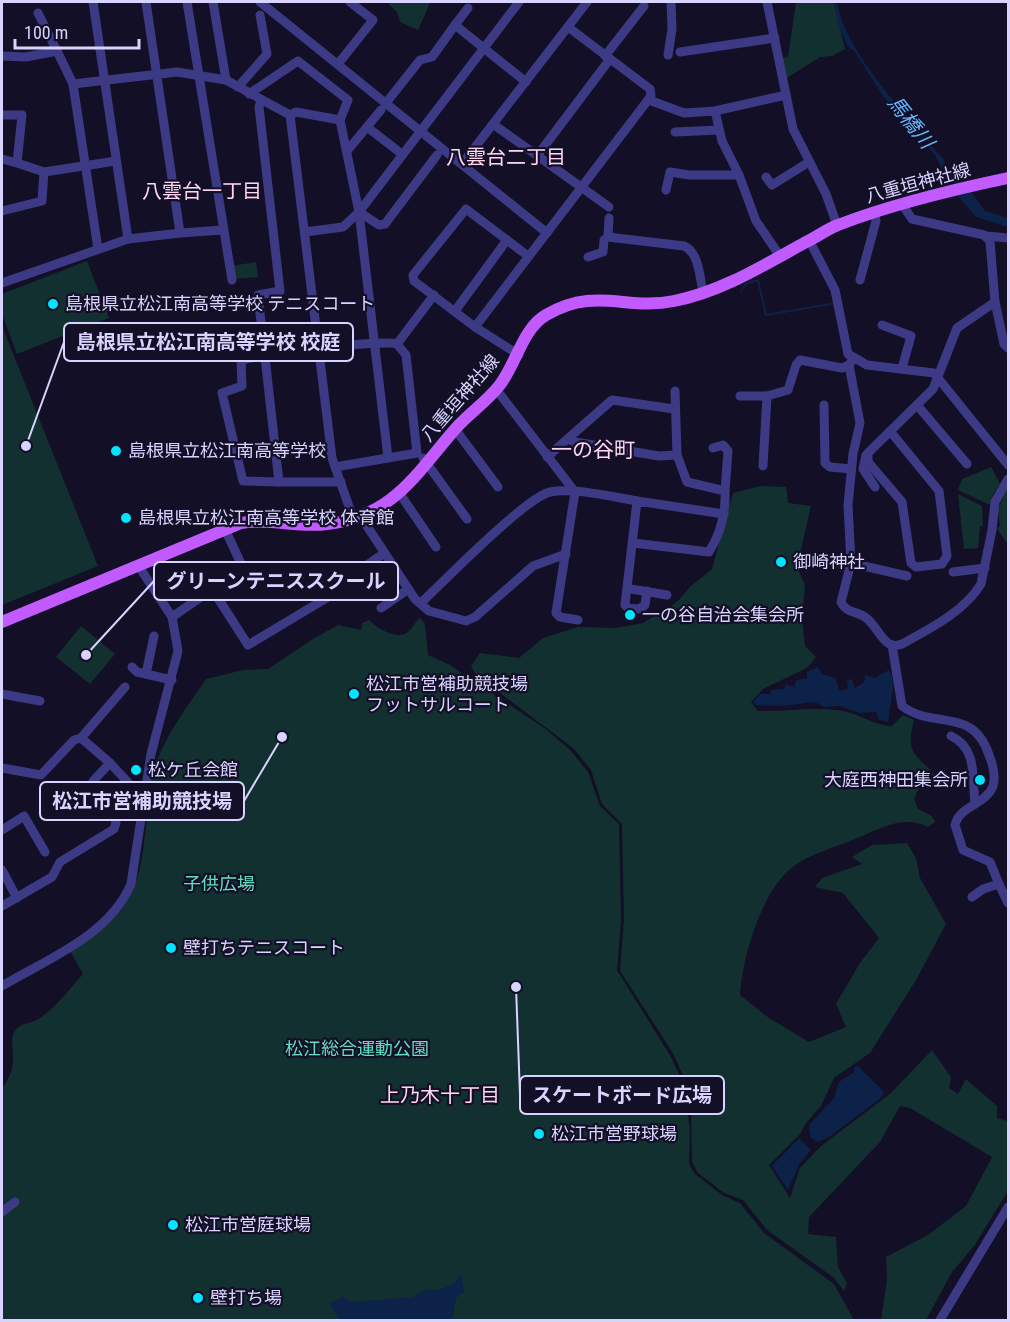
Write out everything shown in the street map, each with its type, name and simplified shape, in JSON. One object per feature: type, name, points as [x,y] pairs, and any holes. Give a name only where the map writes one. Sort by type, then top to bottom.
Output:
[{"type":"main road","name":"八重垣神社線","points":[[2,622],[225,529],[249,522],[308,526],[357,517],[382,507],[400,494],[455,429],[496,389],[510,372],[538,321],[569,305],[596,298],[660,304],[703,293],[729,283],[837,225],[902,204],[1008,178]]},
{"type":"street","points":[[93,2],[128,239]]},
{"type":"street","points":[[146,2],[180,233]]},
{"type":"street","points":[[187,2],[232,280]]},
{"type":"street","points":[[213,2],[226,80]]},
{"type":"street","points":[[260,2],[338,64],[384,106],[421,130],[547,233]]},
{"type":"street","points":[[270,10],[278,2]]},
{"type":"street","points":[[338,64],[373,20],[350,2]]},
{"type":"street","points":[[305,232],[343,227],[359,212],[519,2]]},
{"type":"street","points":[[462,164],[588,2]]},
{"type":"street","points":[[668,55],[672,28],[671,2]]},
{"type":"street","points":[[767,2],[793,129],[826,194],[837,225]]},
{"type":"street","points":[[537,156],[644,6]]},
{"type":"street","points":[[347,152],[420,60],[432,57],[468,8]]},
{"type":"street","points":[[39,13],[73,84],[98,249]]},
{"type":"street","points":[[238,87],[267,54],[260,15]]},
{"type":"street","points":[[455,25],[526,82]]},
{"type":"street","points":[[476,327],[649,99],[650,89],[568,27]]},
{"type":"street","points":[[680,52],[775,38]]},
{"type":"street","points":[[2,56],[26,57],[57,51]]},
{"type":"street","points":[[249,94],[298,61],[348,100],[340,120],[359,212],[388,458]]},
{"type":"street","points":[[73,84],[177,72],[226,80],[290,115]]},
{"type":"street","points":[[649,99],[684,113],[715,111],[786,95]]},
{"type":"street","points":[[261,100],[259,107],[280,291],[258,295],[279,482]]},
{"type":"street","points":[[715,111],[719,130],[756,221],[780,256]]},
{"type":"street","points":[[290,115],[296,112],[340,120]]},
{"type":"street","points":[[2,115],[22,115],[17,163]]},
{"type":"street","points":[[290,115],[332,458],[357,517],[407,590],[429,611],[466,621],[472,620],[533,566],[566,554]]},
{"type":"street","points":[[493,124],[609,207]]},
{"type":"street","points":[[367,127],[398,151]]},
{"type":"street","points":[[675,132],[719,130]]},
{"type":"street","points":[[359,212],[379,225],[385,224],[437,155]]},
{"type":"street","points":[[2,159],[44,172],[116,161]]},
{"type":"street","points":[[766,177],[772,185],[809,162]]},
{"type":"street","points":[[2,211],[42,201],[44,172]]},
{"type":"street","points":[[666,190],[670,172],[689,175],[739,175]]},
{"type":"street","points":[[902,204],[912,219],[986,236],[1008,238]]},
{"type":"street","points":[[519,355],[434,296],[414,281],[412,276],[463,210],[470,211],[528,256]]},
{"type":"street","points":[[860,280],[876,221],[874,213]]},
{"type":"street","points":[[588,257],[603,252],[604,240],[608,237],[609,218]]},
{"type":"street","points":[[2,283],[128,239],[224,230]]},
{"type":"street","points":[[986,236],[990,242],[995,302],[1005,334],[1004,344],[1008,348]]},
{"type":"street","points":[[608,237],[667,242],[688,247],[694,257],[703,293]]},
{"type":"street","points":[[455,311],[507,240]]},
{"type":"street","points":[[809,240],[835,290],[846,348],[851,362],[860,423],[851,469],[848,505],[851,563],[842,604],[848,611],[864,616],[892,645],[902,706],[918,714],[964,723],[983,741],[994,776],[990,792],[957,817],[954,825],[958,840],[965,852],[994,865],[999,884],[1008,903]]},
{"type":"street","points":[[397,344],[434,296]]},
{"type":"street","points":[[875,487],[863,469],[864,458],[933,389],[957,328],[995,302]]},
{"type":"street","points":[[882,325],[911,336],[902,368]]},
{"type":"street","points":[[341,482],[243,481],[222,393],[242,386],[243,359],[374,343],[397,344],[406,355],[417,453]]},
{"type":"street","points":[[740,396],[783,394],[788,390],[796,365],[800,360],[842,368],[851,362],[930,371],[1008,465]]},
{"type":"street","points":[[496,389],[575,492],[556,615],[578,620]]},
{"type":"street","points":[[675,391],[677,455],[688,484],[725,491]]},
{"type":"street","points":[[763,466],[767,396]]},
{"type":"street","points":[[547,457],[612,400],[674,409]]},
{"type":"street","points":[[824,405],[824,462],[830,467],[851,469]]},
{"type":"street","points":[[917,405],[967,464]]},
{"type":"street","points":[[455,429],[498,487]]},
{"type":"street","points":[[868,453],[868,462],[902,502],[911,563],[916,567],[942,564],[947,556],[939,491],[890,431]]},
{"type":"street","points":[[568,439],[659,456],[677,455]]},
{"type":"street","points":[[633,543],[709,552],[718,537],[724,514],[728,451],[723,445],[713,448]]},
{"type":"street","points":[[335,467],[417,453],[429,462],[467,519]]},
{"type":"street","points":[[892,645],[902,644],[940,622],[970,599],[981,584],[995,502],[1008,479]]},
{"type":"street","points":[[421,603],[510,520],[546,494],[575,492],[724,514]]},
{"type":"street","points":[[400,494],[436,547]]},
{"type":"street","points":[[637,501],[626,605],[628,609],[639,609],[645,605],[647,591]]},
{"type":"street","points":[[172,617],[243,568],[225,529]]},
{"type":"street","points":[[212,589],[248,645],[338,588],[383,554]]},
{"type":"street","points":[[851,563],[907,576]]},
{"type":"street","points":[[2,986],[104,923],[118,908],[134,875],[143,795],[151,754],[172,680],[178,639],[172,617],[138,565]]},
{"type":"street","points":[[953,572],[985,568]]},
{"type":"street","points":[[631,589],[667,595]]},
{"type":"street","points":[[381,608],[407,590]]},
{"type":"street","points":[[146,674],[154,636]]},
{"type":"street","points":[[132,667],[146,674],[172,680]]},
{"type":"street","points":[[2,768],[41,775],[74,740],[81,738],[124,687]]},
{"type":"street","points":[[2,694],[40,701]]},
{"type":"street","points":[[951,736],[964,745],[970,757],[975,804]]},
{"type":"street","points":[[81,738],[110,763],[136,792],[143,795]]},
{"type":"street","points":[[93,781],[110,763]]},
{"type":"street","points":[[2,906],[52,877],[60,862],[114,829],[116,823],[109,801]]},
{"type":"street","points":[[2,830],[24,816],[45,852]]},
{"type":"street","points":[[2,870],[17,897]]},
{"type":"street","points":[[972,897],[983,889],[999,884]]},
{"type":"street","points":[[2,1212],[15,1202]]},
{"type":"street","points":[[940,1320],[1008,1207]]},
{"type":"green space","points":[[387,2],[430,3],[418,30],[400,22],[397,12]]},
{"type":"green space","points":[[796,2],[834,2],[845,49],[832,56],[820,57],[787,78],[781,58],[788,57]]},
{"type":"green space","name":"島根県立松江南高等学校 テニスコート","points":[[87,261],[109,318],[17,354],[2,314],[2,294]]},
{"type":"green space","points":[[256,262],[258,277],[233,279],[231,266]]},
{"type":"green space","points":[[2,326],[98,566],[2,605]]},
{"type":"green space","points":[[991,467],[1000,484],[993,494],[990,505],[958,490],[962,479]]},
{"type":"green space","points":[[760,486],[786,487],[788,503],[811,506],[797,567],[805,585],[802,619],[805,646],[816,657],[807,668],[763,689],[751,702],[758,711],[832,710],[892,726],[903,715],[914,720],[911,746],[935,775],[929,783],[920,786],[914,799],[918,809],[932,816],[935,822],[928,827],[911,822],[886,826],[818,853],[794,866],[772,891],[763,907],[745,962],[740,995],[769,1018],[809,1042],[846,1027],[836,1004],[860,963],[879,938],[843,893],[815,887],[822,878],[862,864],[852,857],[872,845],[907,843],[916,858],[920,878],[946,924],[916,980],[870,1053],[834,1078],[821,1106],[806,1123],[800,1134],[769,1165],[790,1198],[800,1168],[821,1146],[891,1093],[932,1050],[951,1077],[949,1088],[958,1094],[966,1079],[997,1106],[997,1118],[1007,1121],[1008,1119],[1008,1191],[974,1246],[952,1272],[926,1320],[881,1320],[887,1280],[886,1257],[928,1235],[966,1206],[992,1157],[910,1108],[900,1106],[880,1142],[809,1217],[808,1234],[836,1237],[838,1267],[847,1283],[844,1291],[833,1277],[767,1230],[743,1200],[724,1193],[698,1173],[692,1162],[691,1107],[687,1085],[673,1053],[620,971],[624,919],[622,824],[602,804],[591,770],[573,748],[476,675],[471,666],[480,653],[519,658],[543,638],[578,627],[615,628],[643,623],[677,602],[691,586],[712,569],[733,493]]},
{"type":"green space","points":[[1008,486],[1008,541],[1005,541],[997,528],[1000,526],[998,509]]},
{"type":"green space","points":[[958,494],[982,506],[983,526],[980,526],[978,548],[964,549]]},
{"type":"green space","name":"松江総合運動公園","points":[[420,618],[425,624],[428,655],[450,665],[547,730],[570,750],[588,772],[600,806],[619,824],[621,920],[617,970],[671,1057],[684,1085],[690,1131],[689,1164],[695,1174],[722,1195],[740,1203],[764,1233],[834,1284],[854,1320],[2,1320],[2,1088],[12,1070],[13,1036],[17,1028],[37,1020],[52,1008],[83,974],[70,951],[108,924],[130,896],[141,862],[154,772],[158,758],[174,727],[206,679],[243,670],[268,669],[338,625],[361,630],[362,623],[369,620],[389,633],[401,635],[411,629]]},
{"type":"green space","points":[[81,626],[115,654],[90,684],[56,657]]},
{"type":"water","name":"馬橋川","points":[[835,2],[838,2],[842,20],[851,41],[880,84],[944,160],[947,172],[967,186],[948,181],[935,155],[883,96],[855,52],[847,45],[837,20]]},
{"type":"water","points":[[968,188],[985,211],[1008,218],[1008,227],[976,217],[954,192]]},
{"type":"water","points":[[818,667],[822,674],[836,678],[839,691],[848,689],[847,680],[852,679],[855,688],[864,682],[865,675],[875,678],[889,670],[894,681],[888,722],[879,720],[876,712],[859,713],[840,706],[824,707],[815,702],[784,706],[755,705],[753,702],[760,694],[771,694],[771,690],[784,689],[786,684],[794,687],[796,680],[807,678],[807,672]]},
{"type":"water","points":[[858,1066],[884,1092],[880,1099],[829,1137],[818,1142],[811,1138],[809,1125],[834,1098],[839,1082],[854,1072],[854,1067]]},
{"type":"water","points":[[799,1138],[811,1150],[800,1163],[788,1190],[772,1166]]},
{"type":"water","points":[[461,1275],[465,1294],[459,1294],[457,1297],[451,1320],[339,1320],[330,1303],[343,1297],[352,1302],[412,1297],[427,1289],[439,1290],[453,1284]]},
{"type":"waterway","points":[[741,291],[746,284],[758,280],[766,315],[831,304]]},
{"type":"place","name":"島根県立松江南高等学校 テニスコート","points":[[53,304]]},
{"type":"place","name":"島根県立松江南高等学校 校庭","points":[[26,446]]},
{"type":"place","name":"島根県立松江南高等学校","points":[[116,451]]},
{"type":"place","name":"島根県立松江南高等学校 体育館","points":[[126,518]]},
{"type":"place","name":"御崎神社","points":[[781,562]]},
{"type":"place","name":"一の谷自治会集会所","points":[[630,615]]},
{"type":"place","name":"グリーンテニススクール","points":[[86,655]]},
{"type":"place","name":"松江市営補助競技場 フットサルコート","points":[[354,694]]},
{"type":"place","name":"松江市営補助競技場","points":[[282,737]]},
{"type":"place","name":"松ケ丘会館","points":[[136,770]]},
{"type":"place","name":"大庭西神田集会所","points":[[980,780]]},
{"type":"place","name":"壁打ちテニスコート","points":[[171,948]]},
{"type":"place","name":"スケートボード広場","points":[[516,987]]},
{"type":"place","name":"松江市営野球場","points":[[539,1134]]},
{"type":"place","name":"松江市営庭球場","points":[[173,1225]]},
{"type":"place","name":"壁打ち場","points":[[198,1298]]},
{"type":"district","name":"八雲台二丁目","points":[[506,157]]},
{"type":"district","name":"八雲台一丁目","points":[[202,191]]},
{"type":"district","name":"一の谷町","points":[[593,450]]},
{"type":"district","name":"上乃木十丁目","points":[[440,1095]]},
{"type":"park label","name":"子供広場","points":[[219,884]]}]
